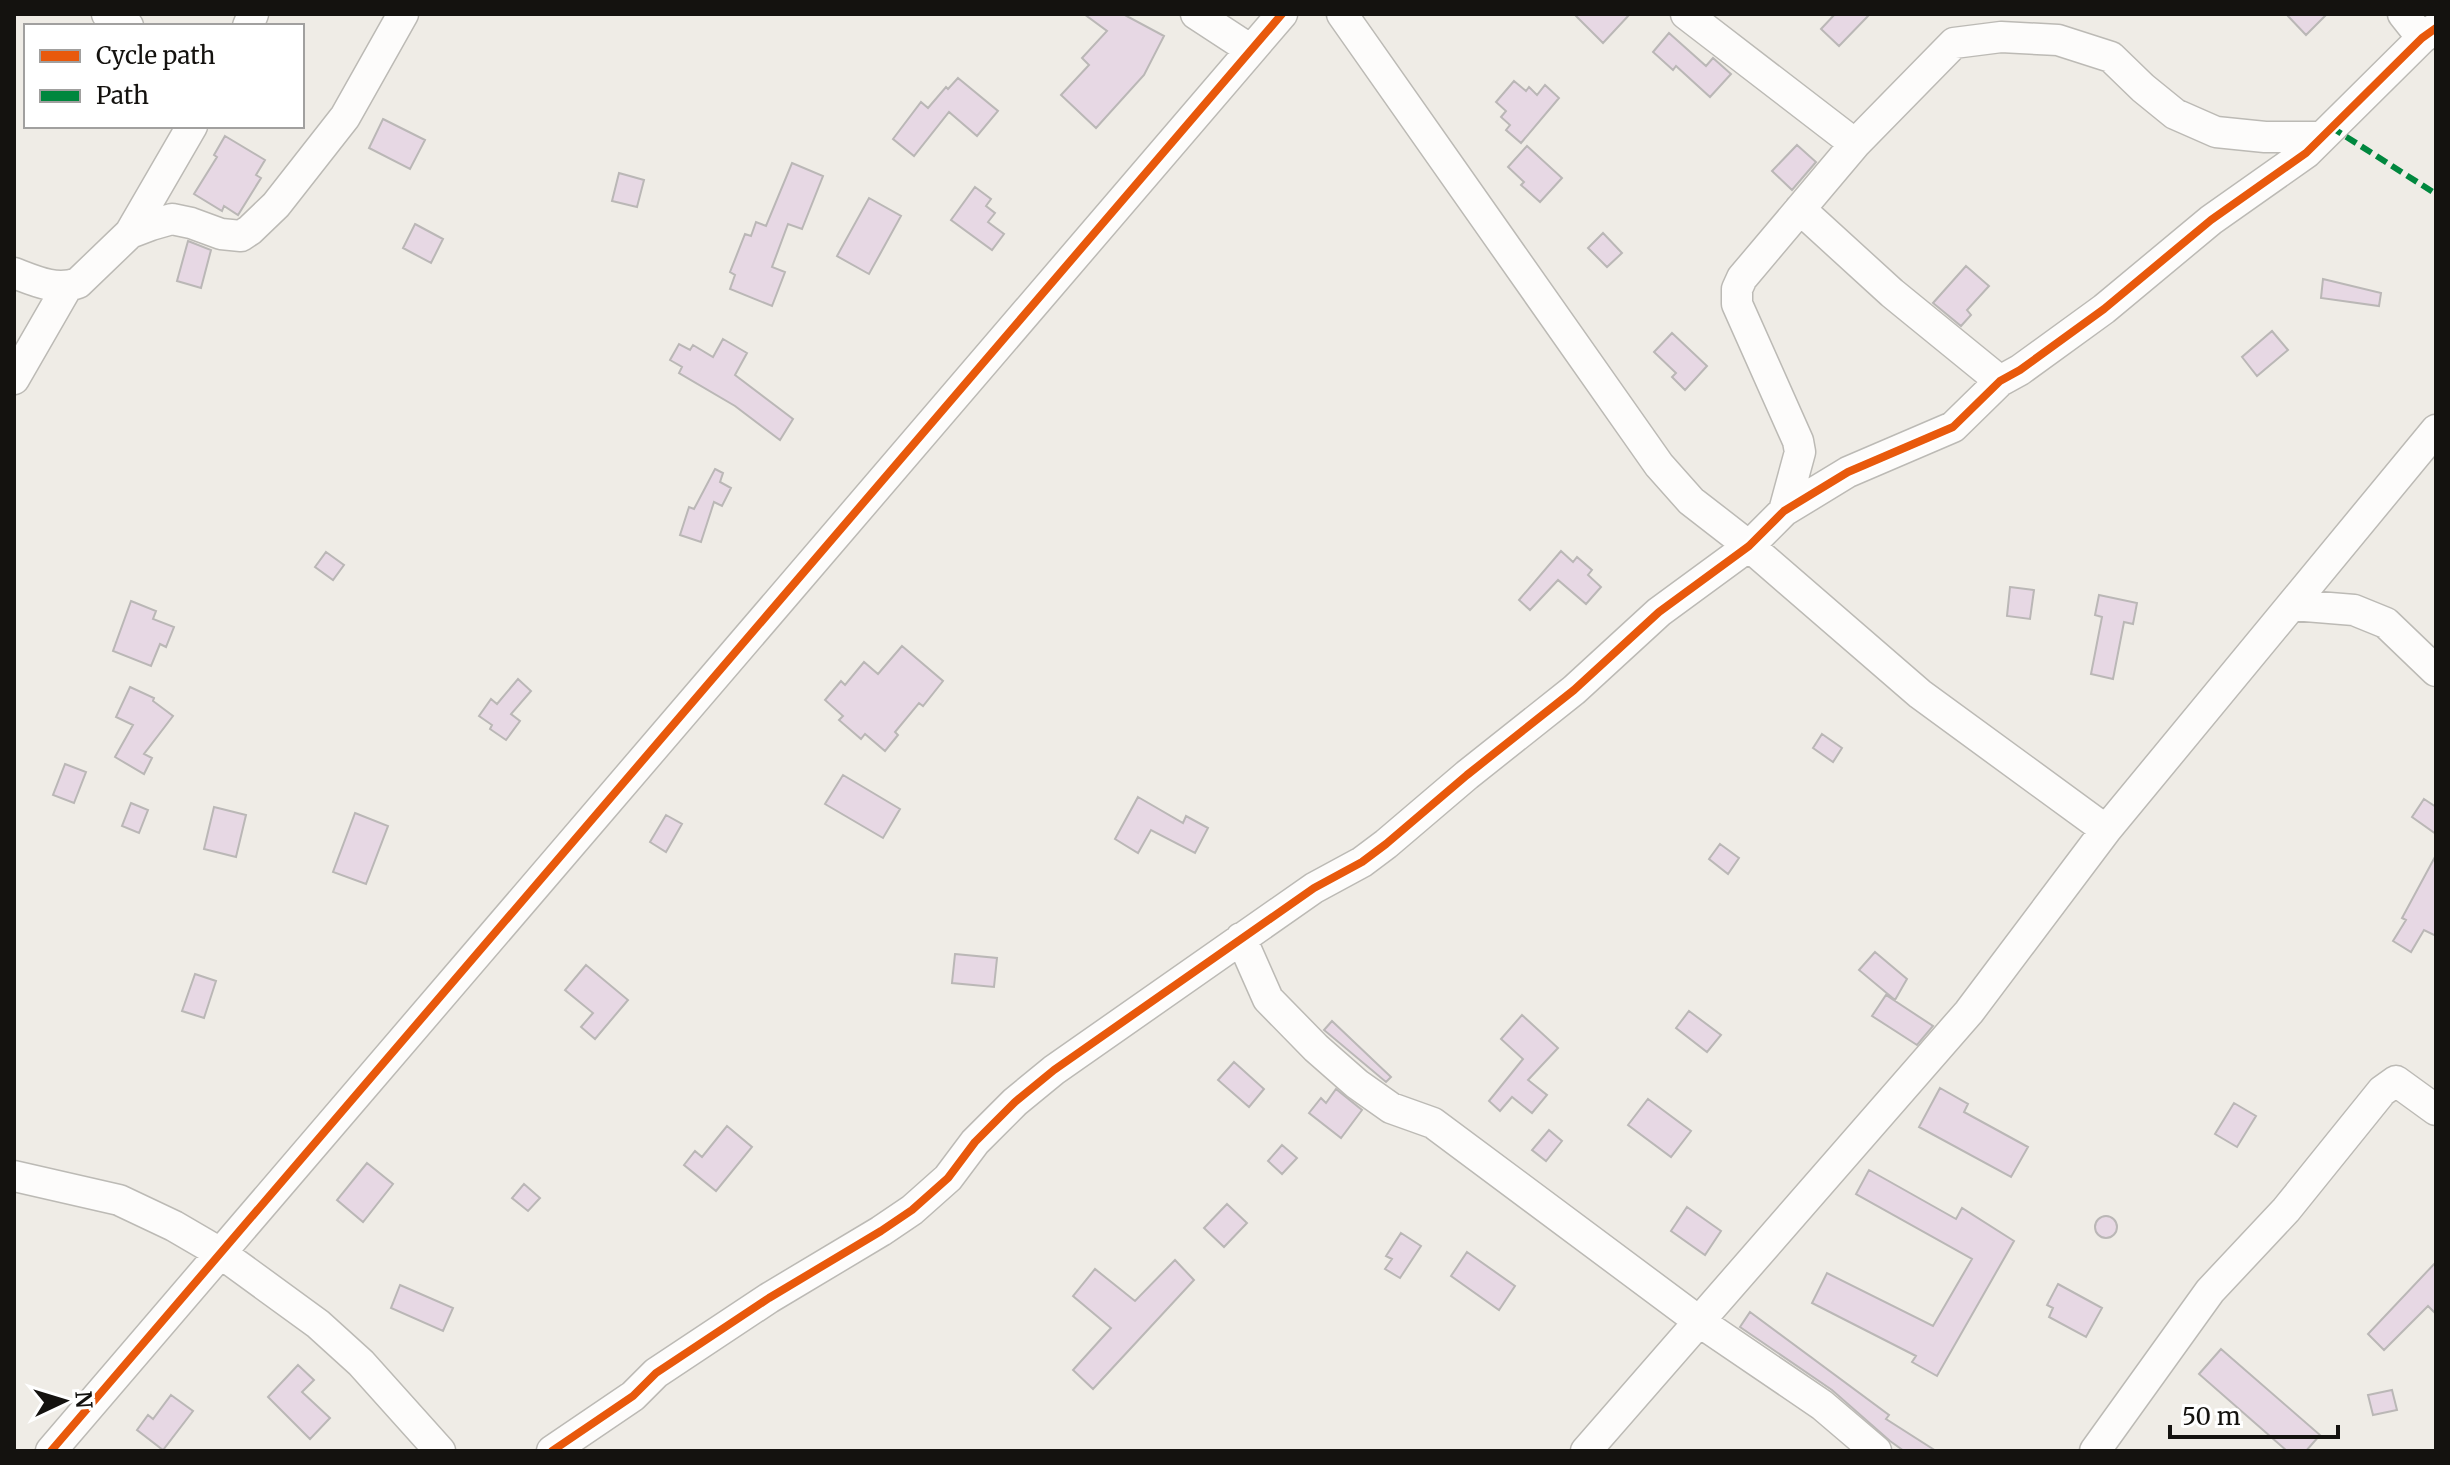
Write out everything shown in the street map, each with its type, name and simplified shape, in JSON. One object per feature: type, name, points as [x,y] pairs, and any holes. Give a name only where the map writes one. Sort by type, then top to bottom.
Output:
[{"type":"street","points":[[107,14],[124,24]]},
{"type":"street","points":[[130,233],[172,219],[221,234],[241,236],[250,230],[276,205],[345,117],[403,14]]},
{"type":"street","points":[[1196,14],[1251,50]]},
{"type":"street","points":[[51,1451],[1282,14]]},
{"type":"street","points":[[1342,14],[1659,465],[1691,501],[1749,546],[1920,694],[2106,830]]},
{"type":"street","points":[[1686,14],[1855,144]]},
{"type":"street","points":[[552,1451],[633,1396],[656,1373],[769,1298],[912,1210],[941,1185],[975,1142],[1015,1102],[1241,938],[1386,844],[1574,690],[1659,612],[1749,546],[1784,511],[1848,472],[1953,427],[2000,381],[2104,309],[2211,220],[2306,153],[2429,33],[2403,14]]},
{"type":"street","points":[[1784,511],[1800,452],[1798,441],[1737,304],[1737,289],[1742,278],[1855,144],[1954,43],[2001,37],[2043,26],[2058,40],[2111,57],[2175,114],[2216,132],[2265,137],[2321,137]]},
{"type":"street","points":[[14,273],[42,283],[67,287],[78,283],[130,233],[191,128]]},
{"type":"street","points":[[1800,209],[1892,293],[2000,381]]},
{"type":"street","points":[[14,379],[67,287]]},
{"type":"street","points":[[1586,1451],[1969,1012],[2106,830],[2436,430]]},
{"type":"street","points":[[2293,605],[2354,610],[2386,623],[2436,671]]},
{"type":"street","points":[[1241,938],[1268,999],[1357,1084],[1391,1108],[1433,1123],[1700,1322],[1822,1405],[1876,1451]]},
{"type":"street","points":[[2095,1451],[2210,1291],[2286,1210],[2382,1091],[2396,1081],[2436,1110]]},
{"type":"street","points":[[14,1176],[119,1200],[174,1226],[222,1254],[318,1324],[361,1363],[440,1451]]},
{"type":"building","points":[[1084,14],[1123,14],[1164,36],[1144,75],[1096,128],[1061,95],[1089,65],[1082,58],[1107,31]]},
{"type":"building","points":[[1574,14],[1630,14],[1603,43]]},
{"type":"building","points":[[1835,14],[1870,14],[1839,46],[1821,29]]},
{"type":"building","points":[[2286,14],[2327,14],[2306,35]]},
{"type":"building","points":[[1669,33],[1706,66],[1713,58],[1731,74],[1710,97],[1676,66],[1673,70],[1653,52]]},
{"type":"building","points":[[958,78],[998,111],[977,136],[949,112],[914,156],[893,139],[921,102],[928,108]]},
{"type":"building","points":[[1514,81],[1526,91],[1529,87],[1537,95],[1545,85],[1559,98],[1521,143],[1506,130],[1510,125],[1501,117],[1506,111],[1496,102]]},
{"type":"building","points":[[383,119],[425,140],[410,169],[369,148]]},
{"type":"building","points":[[225,136],[265,160],[256,175],[261,178],[238,215],[224,206],[222,211],[194,194],[217,157],[214,155]]},
{"type":"building","points":[[1797,145],[1816,162],[1792,190],[1772,171]]},
{"type":"building","points":[[1527,146],[1562,178],[1540,202],[1521,185],[1524,182],[1508,167]]},
{"type":"building","points":[[792,163],[823,176],[802,229],[788,224],[772,267],[785,272],[772,306],[730,289],[735,275],[730,272],[745,234],[751,236],[756,222],[766,226]]},
{"type":"building","points":[[619,173],[644,180],[637,207],[612,201]]},
{"type":"building","points":[[975,187],[991,199],[986,206],[995,213],[988,222],[1004,234],[992,250],[951,220]]},
{"type":"building","points":[[869,198],[901,216],[869,274],[837,256]]},
{"type":"building","points":[[415,224],[443,239],[431,263],[403,248]]},
{"type":"building","points":[[1603,233],[1622,253],[1607,267],[1588,248]]},
{"type":"building","points":[[188,241],[211,250],[201,288],[177,281]]},
{"type":"building","points":[[1966,266],[1989,286],[1967,310],[1971,315],[1961,326],[1933,303]]},
{"type":"building","points":[[2323,279],[2381,293],[2379,306],[2321,298]]},
{"type":"building","points":[[2272,331],[2288,350],[2257,376],[2242,357]]},
{"type":"building","points":[[1672,333],[1707,366],[1685,390],[1672,377],[1676,373],[1654,352]]},
{"type":"building","points":[[723,339],[747,353],[735,375],[793,419],[780,440],[735,406],[679,373],[682,367],[670,360],[679,344],[690,350],[693,345],[713,357]]},
{"type":"building","points":[[715,469],[723,473],[720,482],[731,488],[722,506],[714,502],[701,542],[680,535],[689,507],[694,509]]},
{"type":"building","points":[[1561,551],[1573,562],[1577,557],[1592,570],[1588,575],[1601,587],[1586,604],[1558,580],[1530,610],[1519,600]]},
{"type":"building","points":[[326,552],[344,565],[333,580],[315,567]]},
{"type":"building","points":[[2010,587],[2034,590],[2030,619],[2007,616]]},
{"type":"building","points":[[2099,595],[2137,603],[2133,624],[2124,622],[2113,679],[2091,674],[2102,617],[2095,615]]},
{"type":"building","points":[[131,601],[156,611],[153,619],[174,627],[166,647],[160,644],[151,666],[113,651]]},
{"type":"building","points":[[902,646],[943,681],[923,706],[919,703],[895,732],[898,735],[885,751],[865,734],[861,739],[839,720],[843,716],[825,700],[841,681],[845,685],[864,662],[878,674]]},
{"type":"building","points":[[518,679],[531,691],[511,714],[520,721],[506,740],[490,729],[492,725],[479,716],[491,699],[497,704]]},
{"type":"building","points":[[130,687],[154,698],[153,701],[173,716],[144,754],[152,758],[144,774],[115,757],[133,725],[116,717]]},
{"type":"building","points":[[1822,734],[1842,748],[1833,762],[1813,748]]},
{"type":"building","points":[[65,764],[86,772],[74,803],[53,795]]},
{"type":"building","points":[[843,775],[900,809],[883,838],[825,804]]},
{"type":"building","points":[[1138,797],[1183,823],[1186,816],[1208,828],[1195,853],[1151,830],[1138,853],[1115,839]]},
{"type":"building","points":[[2424,799],[2436,807],[2436,834],[2412,817]]},
{"type":"building","points":[[131,803],[148,810],[139,833],[122,826]]},
{"type":"building","points":[[214,807],[246,815],[236,857],[204,849]]},
{"type":"building","points":[[355,813],[388,826],[366,884],[333,872]]},
{"type":"building","points":[[666,815],[682,824],[666,852],[650,842]]},
{"type":"building","points":[[1720,844],[1739,858],[1728,874],[1709,859]]},
{"type":"building","points":[[2436,855],[2436,936],[2424,930],[2411,952],[2393,941]]},
{"type":"building","points":[[1875,952],[1907,979],[1895,1000],[1859,970]]},
{"type":"building","points":[[955,954],[997,958],[994,987],[952,983]]},
{"type":"building","points":[[586,965],[628,1000],[595,1039],[581,1027],[593,1013],[565,990]]},
{"type":"building","points":[[195,974],[216,981],[204,1018],[182,1011]]},
{"type":"building","points":[[1886,995],[1933,1026],[1917,1045],[1872,1016]]},
{"type":"building","points":[[1689,1011],[1721,1035],[1707,1052],[1676,1028]]},
{"type":"building","points":[[1522,1015],[1558,1048],[1528,1080],[1547,1095],[1532,1113],[1512,1097],[1500,1111],[1489,1101],[1523,1059],[1501,1039]]},
{"type":"building","points":[[1332,1021],[1391,1077],[1386,1082],[1324,1030]]},
{"type":"building","points":[[1234,1062],[1264,1089],[1249,1107],[1218,1080]]},
{"type":"building","points":[[1940,1088],[1968,1104],[1964,1112],[2028,1147],[2011,1177],[1919,1127]]},
{"type":"building","points":[[1336,1089],[1362,1110],[1341,1138],[1309,1113],[1321,1098],[1326,1103]]},
{"type":"building","points":[[1648,1099],[1691,1131],[1671,1157],[1628,1125]]},
{"type":"building","points":[[2234,1103],[2256,1116],[2237,1147],[2215,1134]]},
{"type":"building","points":[[727,1126],[752,1147],[716,1191],[684,1165],[695,1151],[702,1157]]},
{"type":"building","points":[[1549,1130],[1562,1141],[1546,1161],[1532,1150]]},
{"type":"building","points":[[1282,1145],[1297,1158],[1282,1174],[1268,1161]]},
{"type":"building","points":[[367,1163],[393,1184],[363,1222],[337,1200]]},
{"type":"building","points":[[1869,1170],[1956,1219],[1962,1208],[2014,1241],[1937,1376],[1912,1362],[1916,1356],[1812,1303],[1827,1273],[1933,1326],[1972,1259],[1856,1194]]},
{"type":"building","points":[[524,1184],[540,1198],[528,1211],[512,1198]]},
{"type":"building","points":[[1227,1204],[1247,1223],[1224,1247],[1204,1228]]},
{"type":"building","points":[[1687,1207],[1721,1231],[1705,1255],[1671,1231]]},
{"type":"building","points":[[2106,1216],[2117,1227],[2106,1238],[2095,1227]]},
{"type":"building","points":[[1401,1233],[1421,1246],[1400,1278],[1385,1269],[1392,1259],[1386,1256]]},
{"type":"building","points":[[1467,1252],[1515,1286],[1499,1310],[1451,1276]]},
{"type":"building","points":[[1175,1260],[1194,1280],[1093,1389],[1073,1370],[1111,1328],[1073,1296],[1095,1269],[1135,1301]]},
{"type":"building","points":[[2436,1262],[2436,1314],[2428,1306],[2384,1350],[2368,1334]]},
{"type":"building","points":[[2058,1284],[2102,1308],[2086,1337],[2049,1317],[2053,1308],[2047,1305]]},
{"type":"building","points":[[400,1285],[453,1308],[443,1331],[391,1308]]},
{"type":"building","points":[[1750,1312],[1889,1415],[1886,1419],[1936,1451],[1904,1451],[1890,1441],[1832,1390],[1740,1327]]},
{"type":"building","points":[[2221,1349],[2320,1435],[2306,1451],[2287,1451],[2199,1374]]},
{"type":"building","points":[[298,1365],[314,1380],[302,1392],[330,1418],[310,1439],[268,1397]]},
{"type":"building","points":[[2392,1390],[2397,1410],[2373,1415],[2368,1395]]},
{"type":"building","points":[[171,1395],[193,1411],[163,1450],[137,1430],[148,1415],[153,1419]]},
{"type":"marked path","points":[[2331,127],[2436,194]]},
{"type":"cycle path","points":[[51,1451],[1282,14]]},
{"type":"cycle path","points":[[552,1451],[633,1396],[656,1373],[769,1298],[912,1210],[948,1178],[975,1142],[1015,1102],[1054,1070],[1314,888],[1362,862],[1386,844],[1574,690],[1659,612],[1749,546],[1784,511],[1848,472],[1953,427],[2000,381],[2104,309],[2211,220],[2306,153],[2422,38],[2436,28]]}]
